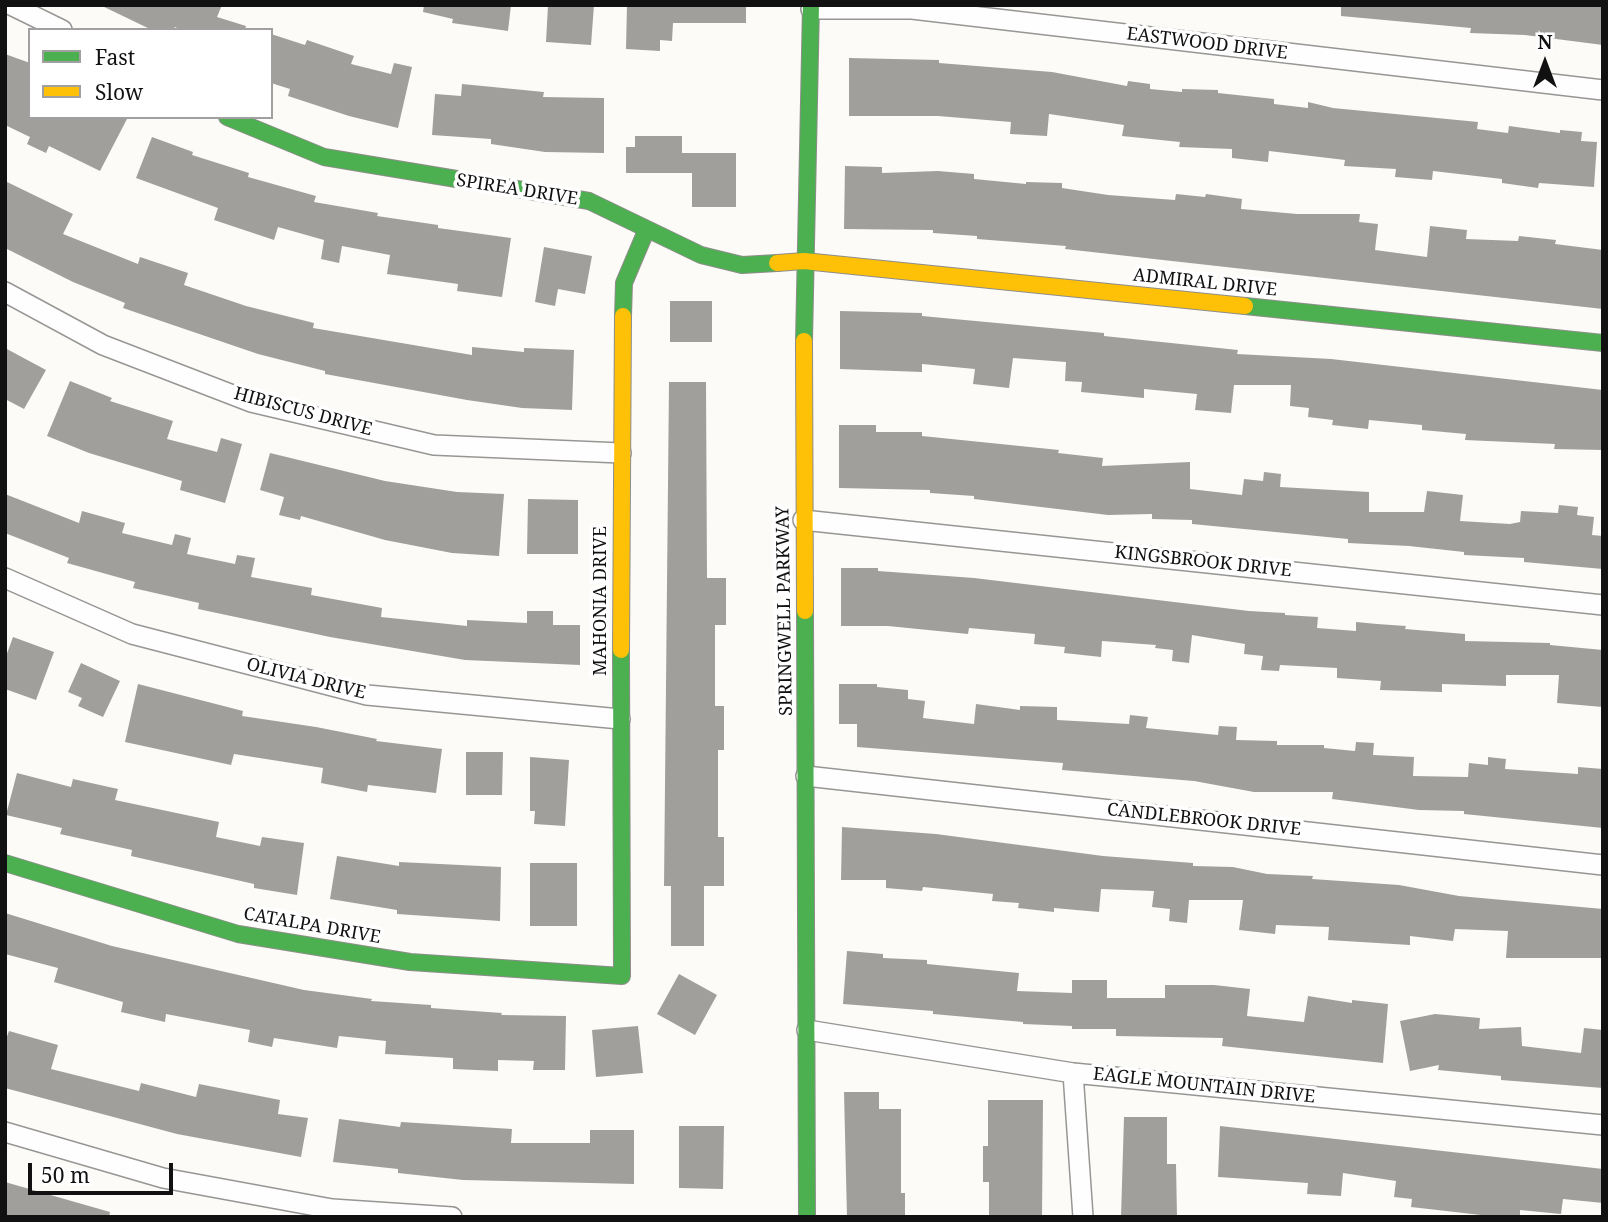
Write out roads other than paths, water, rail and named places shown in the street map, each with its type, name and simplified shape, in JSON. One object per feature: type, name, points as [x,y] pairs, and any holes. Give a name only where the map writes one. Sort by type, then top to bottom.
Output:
[{"type":"street","points":[[11,5],[58,28]]},
{"type":"street","name":"EASTWOOD DRIVE","points":[[811,7],[912,9],[1603,90]]},
{"type":"street","name":"SPRINGWELL PARKWAY","points":[[807,1217],[803,520],[804,261],[811,7]]},
{"type":"street","name":"SPIREA DRIVE","points":[[232,119],[324,158],[589,201],[646,231],[701,255],[742,265],[804,261]]},
{"type":"street","name":"MAHONIA DRIVE","points":[[622,976],[621,453],[624,283],[646,231]]},
{"type":"street","name":"ADMIRAL DRIVE","points":[[804,261],[1603,343]]},
{"type":"street","name":"HIBISCUS DRIVE","points":[[5,292],[103,345],[251,402],[434,445],[621,453]]},
{"type":"street","name":"KINGSBROOK DRIVE","points":[[803,520],[1603,605]]},
{"type":"street","name":"OLIVIA DRIVE","points":[[5,578],[132,634],[367,695],[621,719]]},
{"type":"street","name":"CANDLEBROOK DRIVE","points":[[806,776],[1603,865]]},
{"type":"street","name":"CATALPA DRIVE","points":[[5,863],[238,934],[410,962],[622,976]]},
{"type":"street","name":"EAGLE MOUNTAIN DRIVE","points":[[807,1030],[1073,1073],[1603,1125]]},
{"type":"street","points":[[1073,1073],[1083,1217]]},
{"type":"street","points":[[5,1132],[163,1178],[332,1209],[452,1217]]}]
